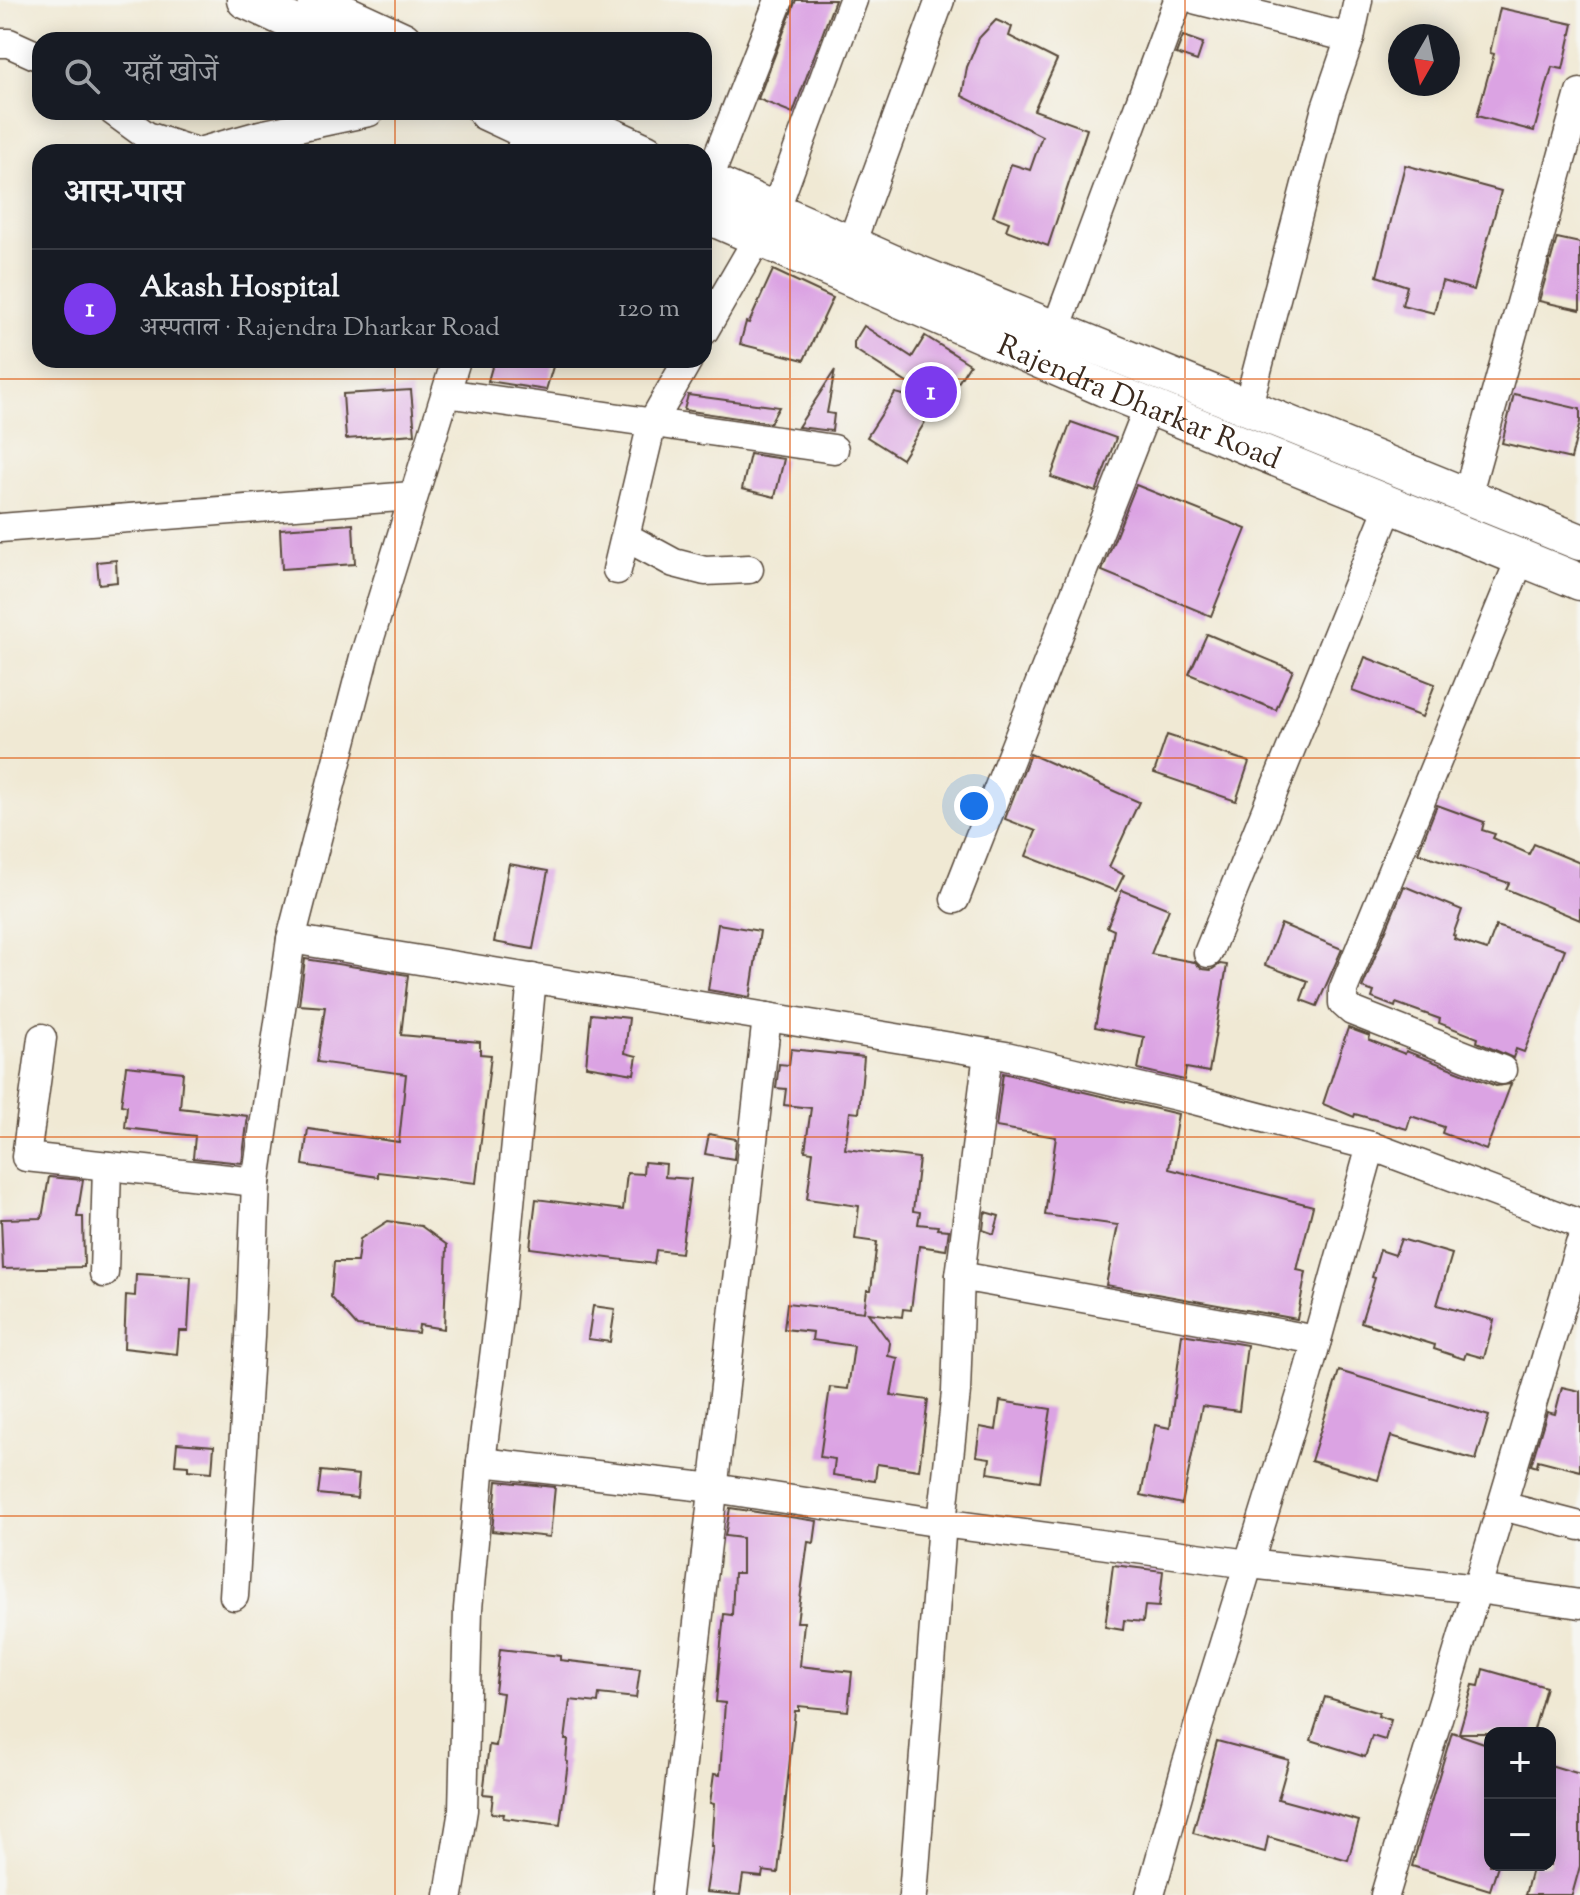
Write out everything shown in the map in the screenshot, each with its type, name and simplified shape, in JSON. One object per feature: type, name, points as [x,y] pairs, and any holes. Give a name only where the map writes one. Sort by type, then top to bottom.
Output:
[{"type":"main road","points":[[245,0],[314,32]]},
{"type":"main road","points":[[316,0],[386,32]]},
{"type":"main road","points":[[503,120],[554,144]]},
{"type":"main road","points":[[576,120],[629,144]]},
{"type":"main road","name":"Rajendra Dharkar Road","points":[[712,195],[766,224],[898,282],[1149,405],[1580,582]]},
{"type":"main road","name":"Rajendra Dharkar Road","points":[[766,224],[851,244],[898,282],[1056,329],[1580,542]]},
{"type":"street","points":[[712,173],[779,0]]},
{"type":"street","points":[[712,317],[766,224],[853,0]]},
{"type":"street","points":[[851,244],[940,0]]},
{"type":"street","points":[[1056,329],[1178,0]]},
{"type":"street","points":[[1197,0],[1350,38]]},
{"type":"street","points":[[1247,409],[1326,108],[1350,38],[1358,0]]},
{"type":"street","points":[[0,43],[9,43],[32,53]]},
{"type":"street","points":[[1467,496],[1580,93]]},
{"type":"street","points":[[125,120],[147,136],[172,144]]},
{"type":"street","points":[[227,144],[331,120]]},
{"type":"street","points":[[234,1596],[256,1182],[291,939],[364,657],[454,368]]},
{"type":"street","points":[[617,570],[652,423],[683,368]]},
{"type":"street","points":[[446,393],[834,449]]},
{"type":"street","points":[[955,899],[1149,405]]},
{"type":"street","points":[[0,528],[412,496]]},
{"type":"street","points":[[1208,953],[1390,504]]},
{"type":"street","points":[[626,537],[674,563],[689,567],[705,571],[749,569]]},
{"type":"street","points":[[1502,1070],[1352,1011],[1343,1003],[1343,990],[1521,557]]},
{"type":"street","points":[[291,939],[988,1053],[1190,1099],[1371,1146],[1580,1224]]},
{"type":"street","points":[[449,1895],[463,1810],[468,1609],[481,1462],[499,1317],[532,978]]},
{"type":"street","points":[[667,1895],[767,1017]]},
{"type":"street","points":[[42,1038],[26,1157],[256,1182]]},
{"type":"street","points":[[913,1895],[942,1523],[956,1392],[960,1276],[988,1053]]},
{"type":"street","points":[[1150,1895],[1186,1766],[1317,1340],[1371,1146]]},
{"type":"street","points":[[104,1273],[107,1166]]},
{"type":"street","points":[[1385,1895],[1580,1244]]},
{"type":"street","points":[[960,1276],[1317,1340]]},
{"type":"street","points":[[481,1462],[714,1488],[942,1523],[1580,1604]]},
{"type":"street","points":[[1502,1506],[1580,1526]]},
{"type":"building","points":[[796,0],[835,0],[793,113],[758,99]]},
{"type":"building","points":[[1500,8],[1573,24],[1563,69],[1552,67],[1534,131],[1477,116],[1494,54],[1490,53]]},
{"type":"building","points":[[996,20],[1012,27],[1009,36],[1057,60],[1034,110],[1087,129],[1048,246],[1006,230],[1009,222],[993,216],[1011,164],[1030,170],[1042,136],[962,96],[967,67],[979,38]]},
{"type":"building","points":[[1183,36],[1203,43],[1197,61],[1176,54]]},
{"type":"building","points":[[1405,165],[1501,191],[1474,290],[1442,281],[1434,313],[1402,305],[1407,286],[1377,276]]},
{"type":"building","points":[[1557,238],[1580,243],[1580,310],[1539,301]]},
{"type":"building","points":[[773,270],[833,298],[804,360],[740,344],[746,322],[749,323]]},
{"type":"building","points":[[864,326],[912,357],[925,336],[970,364],[943,406],[854,349],[854,342]]},
{"type":"building","points":[[492,368],[553,368],[546,390],[488,381]]},
{"type":"building","points":[[835,370],[827,413],[834,414],[832,431],[798,427]]},
{"type":"building","points":[[411,390],[415,434],[346,439],[343,394]]},
{"type":"building","points":[[895,393],[937,403],[902,459],[867,437]]},
{"type":"building","points":[[1514,394],[1580,409],[1571,459],[1502,443]]},
{"type":"building","points":[[688,395],[779,407],[770,423],[684,410]]},
{"type":"building","points":[[1071,422],[1116,438],[1096,492],[1051,477]]},
{"type":"building","points":[[750,454],[784,459],[775,497],[742,489]]},
{"type":"building","points":[[1136,485],[1246,529],[1211,616],[1102,571]]},
{"type":"building","points":[[353,524],[355,564],[282,569],[280,529]]},
{"type":"building","points":[[116,560],[117,582],[99,584],[97,562]]},
{"type":"building","points":[[1207,634],[1293,670],[1276,710],[1189,674]]},
{"type":"building","points":[[1365,657],[1435,684],[1422,717],[1352,691]]},
{"type":"building","points":[[1167,735],[1249,762],[1236,801],[1154,773]]},
{"type":"building","points":[[1030,754],[1139,802],[1109,867],[1124,875],[1116,891],[1026,856],[1036,831],[1005,819]]},
{"type":"building","points":[[1437,805],[1484,822],[1482,830],[1495,834],[1493,838],[1529,854],[1534,844],[1580,863],[1580,920],[1506,889],[1509,883],[1418,853]]},
{"type":"building","points":[[509,864],[548,871],[533,949],[494,942]]},
{"type":"building","points":[[1404,886],[1462,910],[1454,939],[1487,950],[1496,926],[1565,949],[1524,1052],[1516,1049],[1513,1058],[1477,1042],[1478,1038],[1439,1023],[1440,1019],[1372,998],[1374,992],[1362,988]]},
{"type":"building","points":[[1122,890],[1169,909],[1151,954],[1194,962],[1202,969],[1211,970],[1220,964],[1227,965],[1209,1072],[1186,1068],[1184,1080],[1138,1069],[1144,1037],[1095,1027],[1114,930],[1107,927]]},
{"type":"building","points":[[718,924],[760,931],[750,997],[708,990]]},
{"type":"building","points":[[1281,924],[1342,949],[1317,1006],[1301,1000],[1308,981],[1265,965]]},
{"type":"building","points":[[305,959],[408,975],[401,1035],[480,1042],[480,1054],[491,1055],[476,1183],[378,1172],[378,1177],[303,1165],[308,1129],[399,1142],[406,1074],[317,1062],[325,1007],[299,1005]]},
{"type":"building","points":[[591,1014],[629,1018],[625,1053],[637,1056],[634,1074],[586,1066]]},
{"type":"building","points":[[1348,1028],[1370,1036],[1369,1040],[1496,1086],[1511,1084],[1486,1150],[1442,1133],[1444,1127],[1411,1116],[1407,1129],[1355,1114],[1354,1117],[1323,1104]]},
{"type":"building","points":[[791,1049],[864,1057],[859,1113],[850,1112],[845,1149],[919,1158],[913,1211],[920,1212],[918,1224],[949,1230],[946,1250],[919,1246],[911,1310],[903,1309],[902,1317],[868,1313],[890,1343],[888,1356],[898,1358],[891,1395],[928,1400],[919,1470],[877,1464],[875,1481],[833,1475],[835,1459],[820,1457],[830,1387],[848,1389],[854,1346],[812,1340],[813,1332],[784,1329],[787,1303],[864,1312],[867,1290],[871,1290],[877,1242],[855,1239],[859,1206],[807,1199],[813,1152],[805,1151],[811,1108],[784,1105],[786,1089],[776,1088],[779,1064],[789,1065]]},
{"type":"building","points":[[126,1066],[183,1072],[180,1108],[248,1116],[242,1163],[193,1158],[195,1136],[125,1128],[127,1106],[121,1105]]},
{"type":"building","points":[[1003,1073],[1178,1114],[1169,1169],[1313,1206],[1297,1270],[1306,1272],[1297,1319],[1106,1285],[1118,1225],[1045,1215],[1056,1137],[996,1127]]},
{"type":"building","points":[[709,1134],[736,1139],[734,1159],[705,1154]]},
{"type":"building","points":[[644,1162],[666,1164],[665,1177],[691,1179],[681,1253],[656,1250],[654,1264],[530,1248],[536,1199],[623,1210],[627,1173],[643,1174]]},
{"type":"building","points":[[49,1177],[83,1180],[77,1217],[83,1217],[84,1267],[3,1269],[1,1219],[42,1218]]},
{"type":"building","points":[[985,1212],[999,1216],[994,1234],[983,1230]]},
{"type":"building","points":[[388,1221],[421,1226],[447,1245],[444,1329],[419,1325],[418,1333],[357,1326],[331,1297],[334,1262],[357,1262],[360,1239]]},
{"type":"building","points":[[1401,1239],[1452,1254],[1437,1305],[1494,1320],[1484,1358],[1466,1353],[1464,1359],[1434,1349],[1435,1345],[1361,1322],[1380,1250],[1395,1255]]},
{"type":"building","points":[[136,1274],[191,1277],[188,1331],[179,1331],[177,1354],[124,1348],[126,1295],[135,1296]]},
{"type":"building","points":[[593,1306],[615,1309],[610,1342],[588,1339]]},
{"type":"building","points":[[1182,1334],[1247,1345],[1239,1411],[1202,1406],[1182,1504],[1141,1495],[1155,1425],[1170,1428]]},
{"type":"building","points":[[1339,1371],[1489,1416],[1476,1460],[1391,1436],[1378,1480],[1311,1461]]},
{"type":"building","points":[[1562,1387],[1580,1391],[1580,1471],[1538,1460],[1537,1467],[1531,1465],[1547,1412],[1555,1414]]},
{"type":"building","points":[[1000,1401],[1051,1409],[1040,1481],[988,1473],[990,1458],[976,1456],[980,1427],[996,1430]]},
{"type":"building","points":[[177,1443],[214,1446],[212,1472],[188,1470],[188,1466],[175,1465]]},
{"type":"building","points":[[321,1471],[359,1475],[357,1498],[318,1494]]},
{"type":"building","points":[[497,1481],[555,1487],[550,1537],[492,1531]]},
{"type":"building","points":[[730,1508],[817,1521],[814,1543],[808,1542],[797,1622],[804,1622],[800,1666],[852,1672],[848,1711],[799,1706],[799,1711],[795,1711],[778,1873],[763,1871],[762,1877],[743,1875],[740,1895],[706,1892],[713,1847],[714,1804],[710,1803],[714,1774],[720,1775],[725,1703],[716,1702],[724,1614],[732,1615],[734,1573],[742,1573],[742,1538],[725,1536]]},
{"type":"building","points":[[1113,1565],[1163,1571],[1159,1607],[1145,1606],[1143,1622],[1124,1620],[1123,1630],[1105,1627]]},
{"type":"building","points":[[500,1649],[560,1656],[560,1660],[640,1669],[636,1698],[599,1694],[598,1703],[570,1700],[565,1740],[568,1740],[568,1762],[560,1825],[503,1818],[504,1814],[491,1813],[493,1795],[483,1794],[489,1745],[496,1746],[503,1693],[495,1692]]},
{"type":"building","points":[[1483,1669],[1546,1687],[1535,1727],[1484,1727],[1484,1733],[1459,1733],[1473,1685],[1479,1686]]},
{"type":"building","points":[[1325,1697],[1379,1713],[1378,1716],[1391,1720],[1385,1740],[1372,1736],[1365,1757],[1311,1740]]},
{"type":"building","points":[[1452,1732],[1484,1743],[1484,1871],[1496,1871],[1490,1890],[1412,1866]]},
{"type":"building","points":[[1217,1741],[1289,1760],[1278,1799],[1359,1821],[1348,1860],[1268,1837],[1265,1852],[1193,1833]]},
{"type":"building","points":[[1556,1767],[1580,1774],[1580,1866],[1572,1895],[1525,1895],[1531,1871],[1556,1871]]},
{"type":"place","name":"Akash Hospital","points":[[931,392]]}]
